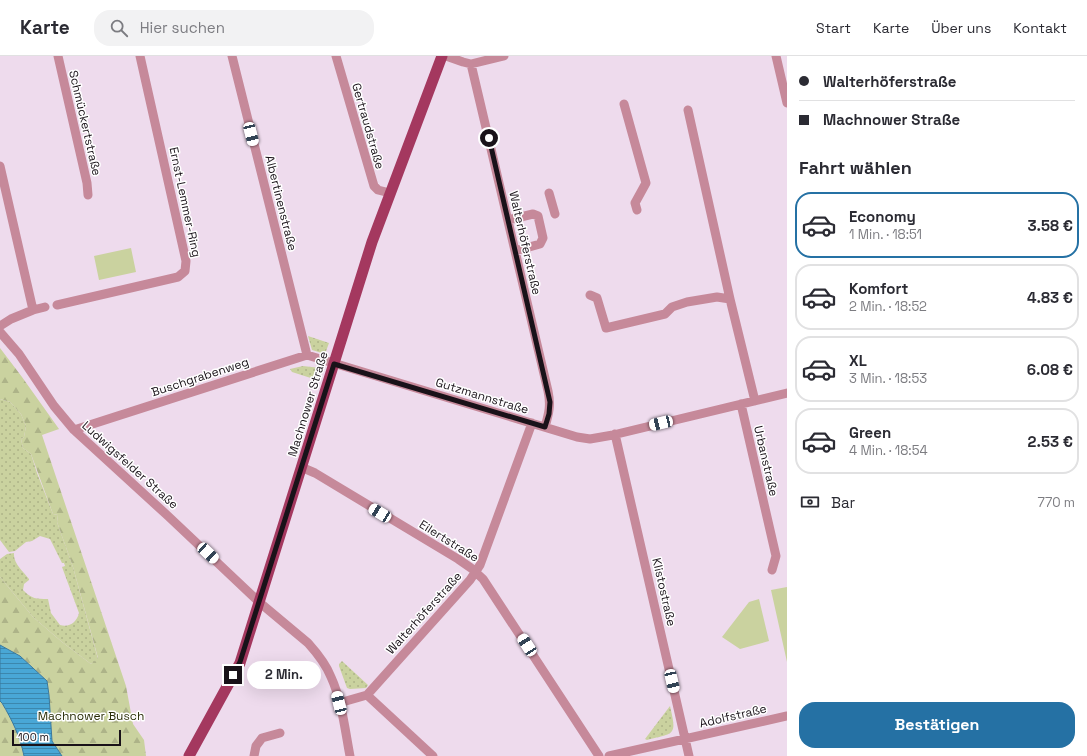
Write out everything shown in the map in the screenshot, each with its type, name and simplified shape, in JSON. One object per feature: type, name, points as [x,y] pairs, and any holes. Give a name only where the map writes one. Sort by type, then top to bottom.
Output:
[{"type":"main road","name":"Machnower Straße","points":[[190,756],[240,662],[372,242],[442,56]]},
{"type":"street","name":"Schmückertstraße","points":[[58,56],[87,183],[88,195]]},
{"type":"street","name":"Ernst-Lemmer-Ring","points":[[57,304],[178,277],[185,271],[186,261],[140,56]]},
{"type":"street","name":"Albertinenstraße","points":[[232,56],[307,355]]},
{"type":"street","name":"Gertraudstraße","points":[[336,56],[374,186],[378,190],[390,193]]},
{"type":"street","points":[[446,56],[471,64],[504,56]]},
{"type":"street","points":[[776,56],[787,103]]},
{"type":"street","name":"Walterhöferstraße","points":[[471,64],[550,402],[549,414],[545,427]]},
{"type":"street","points":[[624,104],[646,183],[635,203],[635,208]]},
{"type":"street","points":[[688,110],[730,299],[755,401]]},
{"type":"street","points":[[0,166],[33,310]]},
{"type":"street","points":[[549,193],[555,214]]},
{"type":"street","points":[[508,220],[533,214],[538,216],[543,238],[540,244],[515,251]]},
{"type":"street","points":[[590,295],[597,298],[606,328],[665,314],[672,307],[687,302],[716,297],[730,299]]},
{"type":"street","points":[[0,326],[11,319],[45,307]]},
{"type":"street","name":"Ludwigsfelder Straße","points":[[0,332],[19,354],[54,406],[74,430],[166,513],[259,602],[308,643],[322,659],[331,675],[336,689],[350,756]]},
{"type":"street","points":[[307,355],[334,364]]},
{"type":"street","name":"Buschgrabenweg","points":[[74,430],[307,355]]},
{"type":"street","name":"Gutzmannstraße","points":[[334,364],[580,438],[590,439],[787,393]]},
{"type":"street","name":"Urbanstraße","points":[[741,404],[776,556],[772,570]]},
{"type":"street","name":"Walterhöferstraße","points":[[367,696],[476,572],[487,547],[532,423]]},
{"type":"street","name":"Klistostraße","points":[[615,434],[689,756]]},
{"type":"street","name":"Eilertstraße","points":[[301,467],[314,473],[458,559],[476,572],[483,579],[504,610],[599,756]]},
{"type":"street","points":[[339,703],[367,696],[433,756]]},
{"type":"street","name":"Adolfstraße","points":[[609,756],[787,716]]},
{"type":"street","points":[[254,756],[256,746],[262,738],[280,733]]},
{"type":"green space","points":[[131,248],[136,272],[99,280],[94,256]]},
{"type":"green space","points":[[308,336],[329,343],[325,354],[312,350]]},
{"type":"green space","name":"Machnower Busch","points":[[0,348],[59,429],[42,435],[126,686],[133,724],[144,740],[146,756],[62,756],[52,741],[47,681],[20,656],[0,645],[0,577],[33,617],[62,642],[91,664],[98,658],[73,567],[57,522],[58,515],[53,514],[31,454],[23,448],[21,439],[24,437],[26,426],[21,414],[10,402],[0,399]]},
{"type":"green space","points":[[303,366],[320,368],[317,380],[292,372],[290,369]]},
{"type":"green space","points":[[0,399],[10,402],[21,414],[26,426],[24,437],[21,439],[23,448],[31,454],[53,514],[58,515],[57,522],[73,567],[98,659],[91,664],[33,617],[0,577],[0,559],[7,554],[14,553],[17,564],[29,579],[24,584],[23,590],[34,598],[48,599],[51,613],[60,625],[66,626],[72,624],[78,616],[79,613],[62,567],[65,566],[64,563],[62,563],[50,539],[40,536],[32,541],[26,542],[15,551],[9,552],[0,540]]},
{"type":"green space","points":[[787,587],[787,662],[771,590]]},
{"type":"green space","points":[[759,599],[769,641],[740,649],[722,637],[749,602]]},
{"type":"green space","points":[[342,661],[368,685],[366,688],[347,688],[339,666]]},
{"type":"green space","name":"Machnower Busch","points":[[0,701],[6,709],[15,728],[24,756],[0,756]]},
{"type":"green space","points":[[670,706],[673,723],[672,732],[663,736],[647,740],[645,739]]},
{"type":"water","points":[[0,645],[20,656],[47,681],[52,741],[62,756],[24,756],[15,728],[6,709],[0,701]]},
{"type":"route","points":[[233,675],[240,662],[334,364],[545,427],[549,414],[550,402],[547,386],[489,138]]}]
